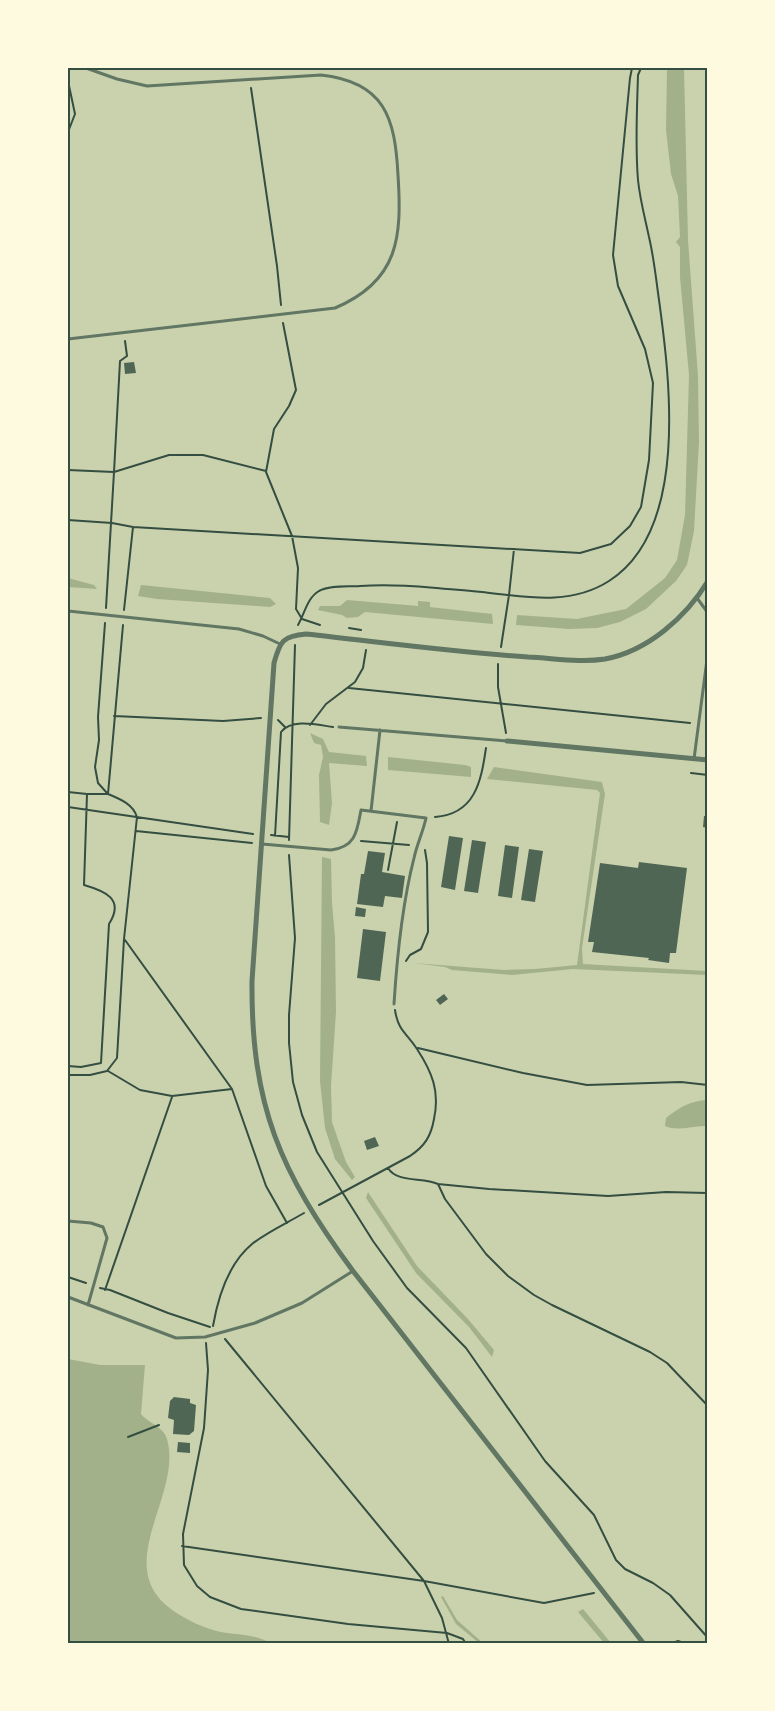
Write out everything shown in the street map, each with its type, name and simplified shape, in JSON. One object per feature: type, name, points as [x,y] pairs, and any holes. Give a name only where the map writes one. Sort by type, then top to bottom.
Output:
[{"type":"street","points":[[644,1644],[353,1271],[328,1237],[286,1168],[258,1081],[252,1016],[252,981],[274,663],[280,644],[291,635],[298,635],[500,655],[588,661],[607,658],[644,644],[665,629],[697,598],[708,581]]},
{"type":"street","points":[[507,741],[708,760]]},
{"type":"lane","points":[[68,339],[335,308],[354,300],[379,278],[396,244],[399,226],[393,128],[388,113],[368,91],[354,81],[338,76],[321,75],[147,86],[86,68]]},
{"type":"lane","points":[[697,598],[708,613]]},
{"type":"lane","points":[[68,611],[239,629],[280,644]]},
{"type":"lane","points":[[694,759],[708,652]]},
{"type":"lane","points":[[339,727],[507,741]]},
{"type":"lane","points":[[371,811],[380,730]]},
{"type":"lane","points":[[262,844],[331,850],[347,846],[353,840],[361,810],[426,818],[406,901],[394,1004]]},
{"type":"lane","points":[[68,1221],[91,1223],[103,1227],[107,1238],[88,1305]]},
{"type":"lane","points":[[68,1298],[176,1338],[205,1337],[255,1323],[302,1303],[353,1271]]},
{"type":"path","points":[[68,520],[133,527],[580,553],[611,544],[630,526],[640,507],[649,460],[653,383],[645,349],[618,286],[613,255],[632,68]]},
{"type":"path","points":[[641,68],[638,75],[638,178],[665,343],[669,390],[665,479],[655,522],[635,558],[623,570],[588,592],[564,598],[534,598],[429,587],[374,585],[325,589],[311,598],[302,620],[298,623],[293,672],[289,846],[295,938],[289,1043],[293,1082],[302,1115],[317,1152],[341,1192],[407,1288],[466,1348],[545,1461],[594,1515],[616,1560],[625,1569],[662,1588],[708,1638]]},
{"type":"path","points":[[250,79],[277,266],[281,314],[296,390],[274,429],[266,472],[292,536],[298,568],[296,609],[302,620],[326,626]]},
{"type":"path","points":[[68,81],[75,114],[68,132]]},
{"type":"path","points":[[124,332],[127,356],[120,361],[114,472],[169,455],[203,455],[266,472]]},
{"type":"path","points":[[108,794],[133,527]]},
{"type":"path","points":[[310,725],[326,704],[355,682],[363,668],[368,641],[365,631],[348,628]]},
{"type":"path","points":[[348,688],[697,724]]},
{"type":"path","points":[[114,716],[223,722],[244,718],[270,718],[282,722],[285,727]]},
{"type":"path","points":[[275,845],[280,782],[280,738],[285,727],[293,724],[339,727]]},
{"type":"path","points":[[426,818],[446,816],[460,810],[471,800],[482,772],[487,739]]},
{"type":"path","points":[[691,773],[708,775]]},
{"type":"path","points":[[68,792],[108,794],[126,802],[137,817],[124,939],[117,1059],[107,1071],[90,1075],[68,1075]]},
{"type":"path","points":[[68,1066],[81,1067],[101,1063],[109,924],[115,911],[113,900],[103,891],[84,885],[87,794]]},
{"type":"path","points":[[68,807],[289,837]]},
{"type":"path","points":[[388,870],[399,814]]},
{"type":"path","points":[[136,831],[262,844]]},
{"type":"path","points":[[353,840],[418,846],[423,848],[427,854],[428,932],[421,949],[410,955],[406,962]]},
{"type":"path","points":[[68,1277],[213,1328],[217,1300],[234,1264],[252,1244],[287,1223],[266,1186],[232,1089],[124,939]]},
{"type":"path","points":[[341,1192],[421,1148],[431,1135],[437,1094],[417,1048],[400,1030],[394,1004]]},
{"type":"path","points":[[417,1048],[523,1073],[587,1085],[681,1082],[708,1085]]},
{"type":"path","points":[[107,1071],[140,1090],[172,1096],[232,1089]]},
{"type":"path","points":[[105,1290],[172,1096]]},
{"type":"path","points":[[388,1168],[392,1174],[400,1178],[489,1189],[608,1196],[708,1192]]},
{"type":"path","points":[[438,1184],[445,1199],[486,1254],[508,1276],[543,1300],[650,1352],[667,1363],[708,1406]]},
{"type":"path","points":[[220,1334],[424,1581],[447,1633],[449,1644]]},
{"type":"path","points":[[205,1337],[208,1360],[204,1428],[182,1546],[184,1565],[197,1586],[210,1597],[241,1609],[348,1624],[447,1633],[463,1640],[466,1644]]},
{"type":"path","points":[[128,1437],[159,1425]]},
{"type":"path","points":[[182,1546],[424,1581],[544,1604],[595,1592]]},
{"type":"path","points":[[670,1644],[678,1641],[687,1644]]},
{"type":"shaded area","points":[[68,68],[707,68],[707,1643],[68,1643]]},
{"type":"shaded area","points":[[667,68],[684,68],[688,240],[698,376],[699,442],[694,531],[687,565],[676,581],[646,609],[620,622],[597,628],[569,629],[516,625],[517,615],[577,619],[626,609],[665,578],[677,560],[685,515],[689,375],[680,277],[680,247],[676,242],[680,237],[678,196],[671,174],[666,130]]},
{"type":"shaded area","points":[[68,578],[94,585],[97,589],[68,587]]},
{"type":"shaded area","points":[[141,585],[270,598],[276,604],[270,607],[157,599],[138,596]]},
{"type":"shaded area","points":[[347,600],[418,606],[418,601],[430,602],[430,607],[492,614],[493,624],[365,612],[358,617],[347,618],[318,610],[320,606],[340,606]]},
{"type":"shaded area","points":[[310,733],[323,739],[329,752],[366,756],[367,766],[329,763],[332,803],[329,825],[320,822],[319,775],[323,757],[321,745],[314,743]]},
{"type":"shaded area","points":[[388,757],[465,765],[471,767],[471,777],[388,770]]},
{"type":"shaded area","points":[[494,767],[602,782],[605,794],[582,948],[583,964],[707,971],[707,975],[573,969],[512,975],[452,970],[413,963],[504,970],[577,965],[600,793],[597,790],[487,779]]},
{"type":"shaded area","points":[[322,857],[331,859],[335,937],[336,1012],[331,1086],[332,1122],[346,1162],[355,1177],[352,1180],[335,1159],[325,1128],[320,1081]]},
{"type":"shaded area","points":[[707,1100],[707,1126],[670,1128],[665,1126],[666,1118],[681,1108],[690,1103]]},
{"type":"shaded area","points":[[368,1192],[417,1266],[494,1350],[492,1357],[469,1327],[416,1273],[366,1198]]},
{"type":"shaded area","points":[[68,1359],[100,1365],[145,1365],[141,1414],[165,1435],[169,1461],[166,1485],[151,1532],[147,1555],[148,1577],[158,1597],[180,1615],[202,1626],[271,1643],[68,1643]]},
{"type":"shaded area","points":[[443,1596],[457,1620],[483,1643],[479,1643],[456,1624],[441,1597]]},
{"type":"shaded area","points":[[583,1609],[611,1643],[604,1643],[578,1612]]},
{"type":"building","points":[[134,362],[136,373],[125,374],[124,363]]},
{"type":"building","points":[[704,816],[708,816],[708,828],[703,827]]},
{"type":"building","points":[[449,836],[463,838],[455,890],[441,887]]},
{"type":"building","points":[[472,840],[486,842],[478,893],[464,891]]},
{"type":"building","points":[[505,845],[519,847],[512,898],[498,896]]},
{"type":"building","points":[[529,849],[543,851],[535,902],[521,900]]},
{"type":"building","points":[[368,851],[385,853],[382,872],[405,876],[402,898],[385,896],[383,907],[357,904],[361,874],[364,874]]},
{"type":"building","points":[[639,862],[687,868],[676,953],[670,953],[669,963],[648,960],[649,958],[592,952],[594,942],[588,942],[600,863],[638,868]]},
{"type":"building","points":[[356,907],[366,909],[365,917],[355,916]]},
{"type":"building","points":[[363,929],[386,932],[380,981],[357,978]]},
{"type":"building","points":[[444,994],[448,999],[440,1005],[436,1000]]},
{"type":"building","points":[[375,1137],[379,1146],[367,1150],[364,1141]]},
{"type":"building","points":[[174,1397],[190,1399],[190,1403],[196,1405],[194,1431],[189,1435],[173,1434],[174,1420],[168,1418],[170,1401]]},
{"type":"building","points":[[178,1442],[190,1443],[190,1453],[177,1452]]}]
